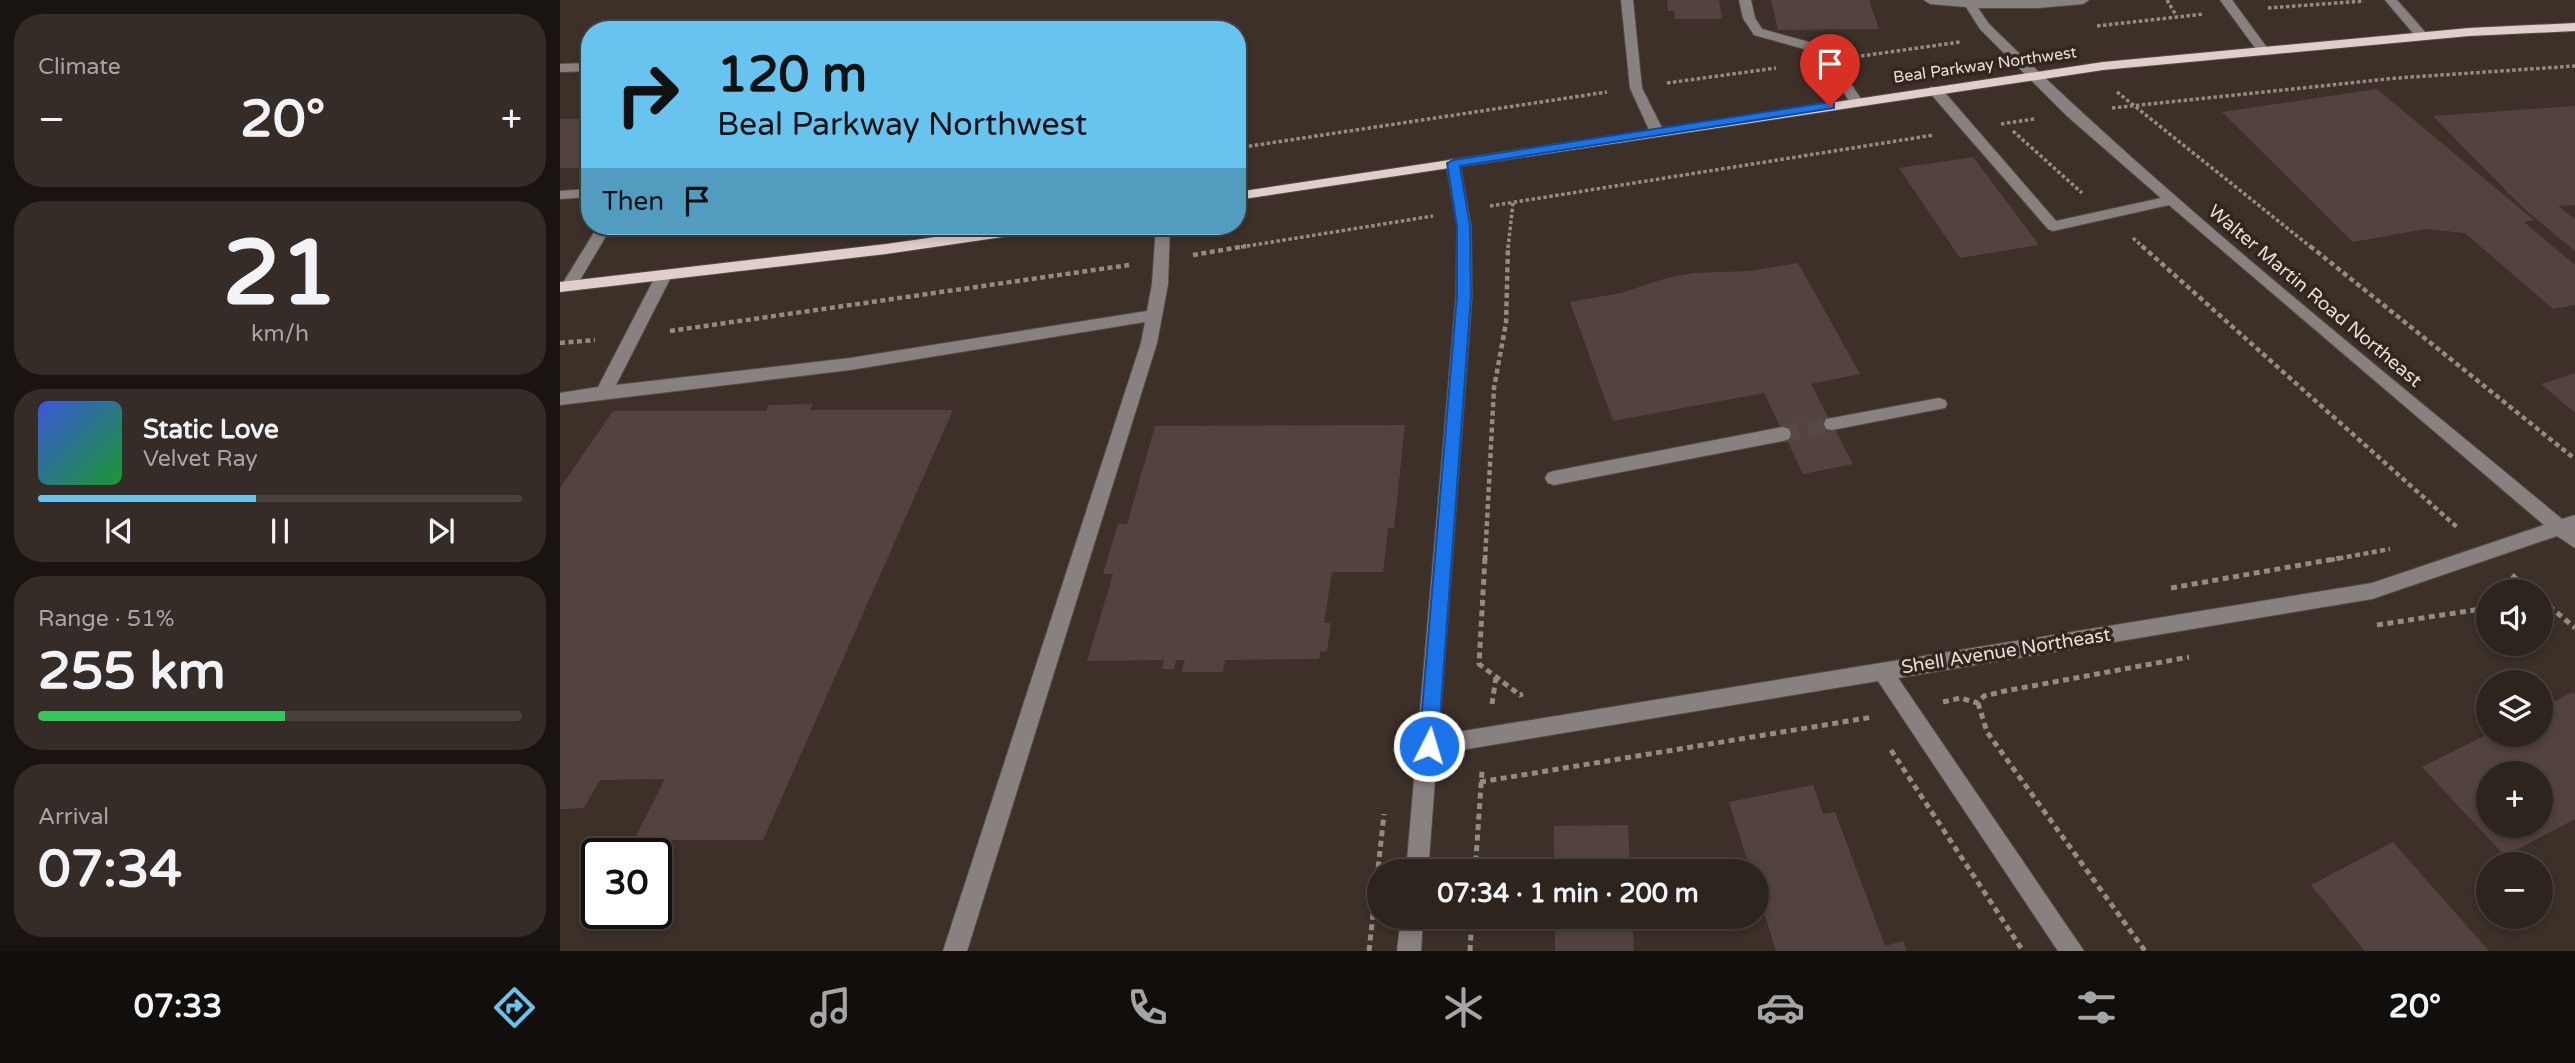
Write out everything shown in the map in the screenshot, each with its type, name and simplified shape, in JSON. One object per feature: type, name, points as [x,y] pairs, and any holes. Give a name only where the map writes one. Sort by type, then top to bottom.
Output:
[{"type":"main road","name":"Beal Parkway Northwest","points":[[1246,195],[2089,68],[2262,49],[2575,27]]},
{"type":"main road","points":[[565,287],[663,277],[977,235]]},
{"type":"street","points":[[1627,0],[1636,88],[1657,132]]},
{"type":"street","points":[[1745,0],[1749,18],[1759,32],[1812,47],[1829,61],[1857,102]]},
{"type":"street","points":[[1930,0],[1970,4],[2037,4],[2083,0]]},
{"type":"street","points":[[2226,0],[2262,49]]},
{"type":"street","points":[[2392,0],[2422,36]]},
{"type":"street","name":"Walter Martin Road Northeast","points":[[1970,4],[1984,26],[2072,113],[2172,200],[2570,530]]},
{"type":"street","points":[[560,68],[581,67]]},
{"type":"street","points":[[1935,90],[2053,226],[2172,200]]},
{"type":"street","points":[[1418,859],[1464,296],[1464,226],[1453,163]]},
{"type":"street","points":[[560,195],[581,194]]},
{"type":"street","points":[[565,287],[599,235]]},
{"type":"street","points":[[955,951],[1149,343],[1162,235]]},
{"type":"street","points":[[604,392],[663,277]]},
{"type":"street","points":[[560,399],[850,364],[1154,316]]},
{"type":"street","points":[[1832,424],[1939,404]]},
{"type":"street","points":[[1554,478],[1783,434]]},
{"type":"street","name":"Shell Avenue Northeast","points":[[1429,746],[2372,590],[2485,552],[2570,530]]},
{"type":"street","points":[[1883,672],[2072,951]]},
{"type":"street","points":[[1409,951],[1411,929]]},
{"type":"path","points":[[2167,0],[2177,17]]},
{"type":"path","points":[[560,344],[1161,260],[2072,113],[2397,78],[2575,66]]},
{"type":"path","points":[[2089,68],[2575,458]]},
{"type":"path","points":[[2004,123],[2485,552]]},
{"type":"path","points":[[1513,203],[1509,221],[1506,323],[1494,388],[1479,664],[1520,695],[1533,692]]},
{"type":"path","points":[[2444,531],[2457,526]]},
{"type":"path","points":[[2166,589],[2395,548]]},
{"type":"path","points":[[2367,627],[2476,610]]},
{"type":"path","points":[[2553,610],[2575,628]]},
{"type":"path","points":[[1978,703],[1984,696],[2005,691],[2192,656]]},
{"type":"path","points":[[1476,859],[1480,782],[1496,677]]},
{"type":"path","points":[[1480,782],[1870,718],[1960,698],[1978,703]]},
{"type":"path","points":[[1978,703],[1987,732],[2145,951]]},
{"type":"path","points":[[1870,718],[1878,730]]},
{"type":"path","points":[[1886,741],[2023,951]]},
{"type":"path","points":[[1470,951],[1471,929]]},
{"type":"building","points":[[1667,0],[1719,0],[1722,19],[1675,19],[1674,11],[1668,11]]},
{"type":"building","points":[[1771,0],[1869,0],[1879,29],[1778,30]]},
{"type":"building","points":[[2377,89],[2534,220],[2524,222],[2575,265],[2575,305],[2553,309],[2465,233],[2426,229],[2353,242],[2222,112]]},
{"type":"building","points":[[2575,106],[2575,205],[2558,206],[2575,219],[2575,251],[2523,208],[2433,116]]},
{"type":"building","points":[[560,119],[581,119],[581,168],[560,168]]},
{"type":"building","points":[[1973,157],[2039,245],[1960,258],[1899,168]]},
{"type":"building","points":[[1798,263],[1860,374],[1811,384],[1853,464],[1803,474],[1764,393],[1613,421],[1570,302],[1621,293],[1667,278],[1693,273],[1749,271]]},
{"type":"building","points":[[2575,373],[2575,413],[2541,384]]},
{"type":"building","points":[[813,404],[810,410],[953,410],[763,840],[635,838],[665,779],[600,780],[584,808],[560,809],[560,488],[613,411],[766,411],[769,405]]},
{"type":"building","points":[[1405,425],[1394,528],[1388,528],[1383,572],[1332,572],[1324,623],[1331,623],[1327,651],[1320,652],[1319,659],[1225,660],[1223,672],[1181,672],[1185,660],[1176,660],[1174,669],[1162,669],[1164,660],[1087,661],[1113,574],[1103,574],[1118,524],[1127,524],[1155,426]]},
{"type":"building","points":[[2573,692],[2575,694],[2575,819],[2553,831],[2553,761],[2476,761],[2476,825],[2422,767],[2476,740],[2476,747],[2553,747],[2553,702]]},
{"type":"building","points":[[1813,785],[1823,814],[1835,812],[1885,946],[1903,941],[1907,951],[1776,951],[1769,929],[1769,859],[1747,859],[1729,802]]},
{"type":"building","points":[[1628,825],[1629,859],[1554,859],[1554,826]]},
{"type":"building","points":[[2488,838],[2539,838],[2513,852],[2501,852]]},
{"type":"building","points":[[2393,842],[2489,951],[2365,951],[2311,885]]},
{"type":"building","points":[[1555,929],[1633,929],[1634,951],[1555,951]]},
{"type":"tunnel","points":[[1783,434],[1832,424]]},
{"type":"route","points":[[1429,746],[1464,296],[1464,226],[1453,163],[1830,106]]}]
